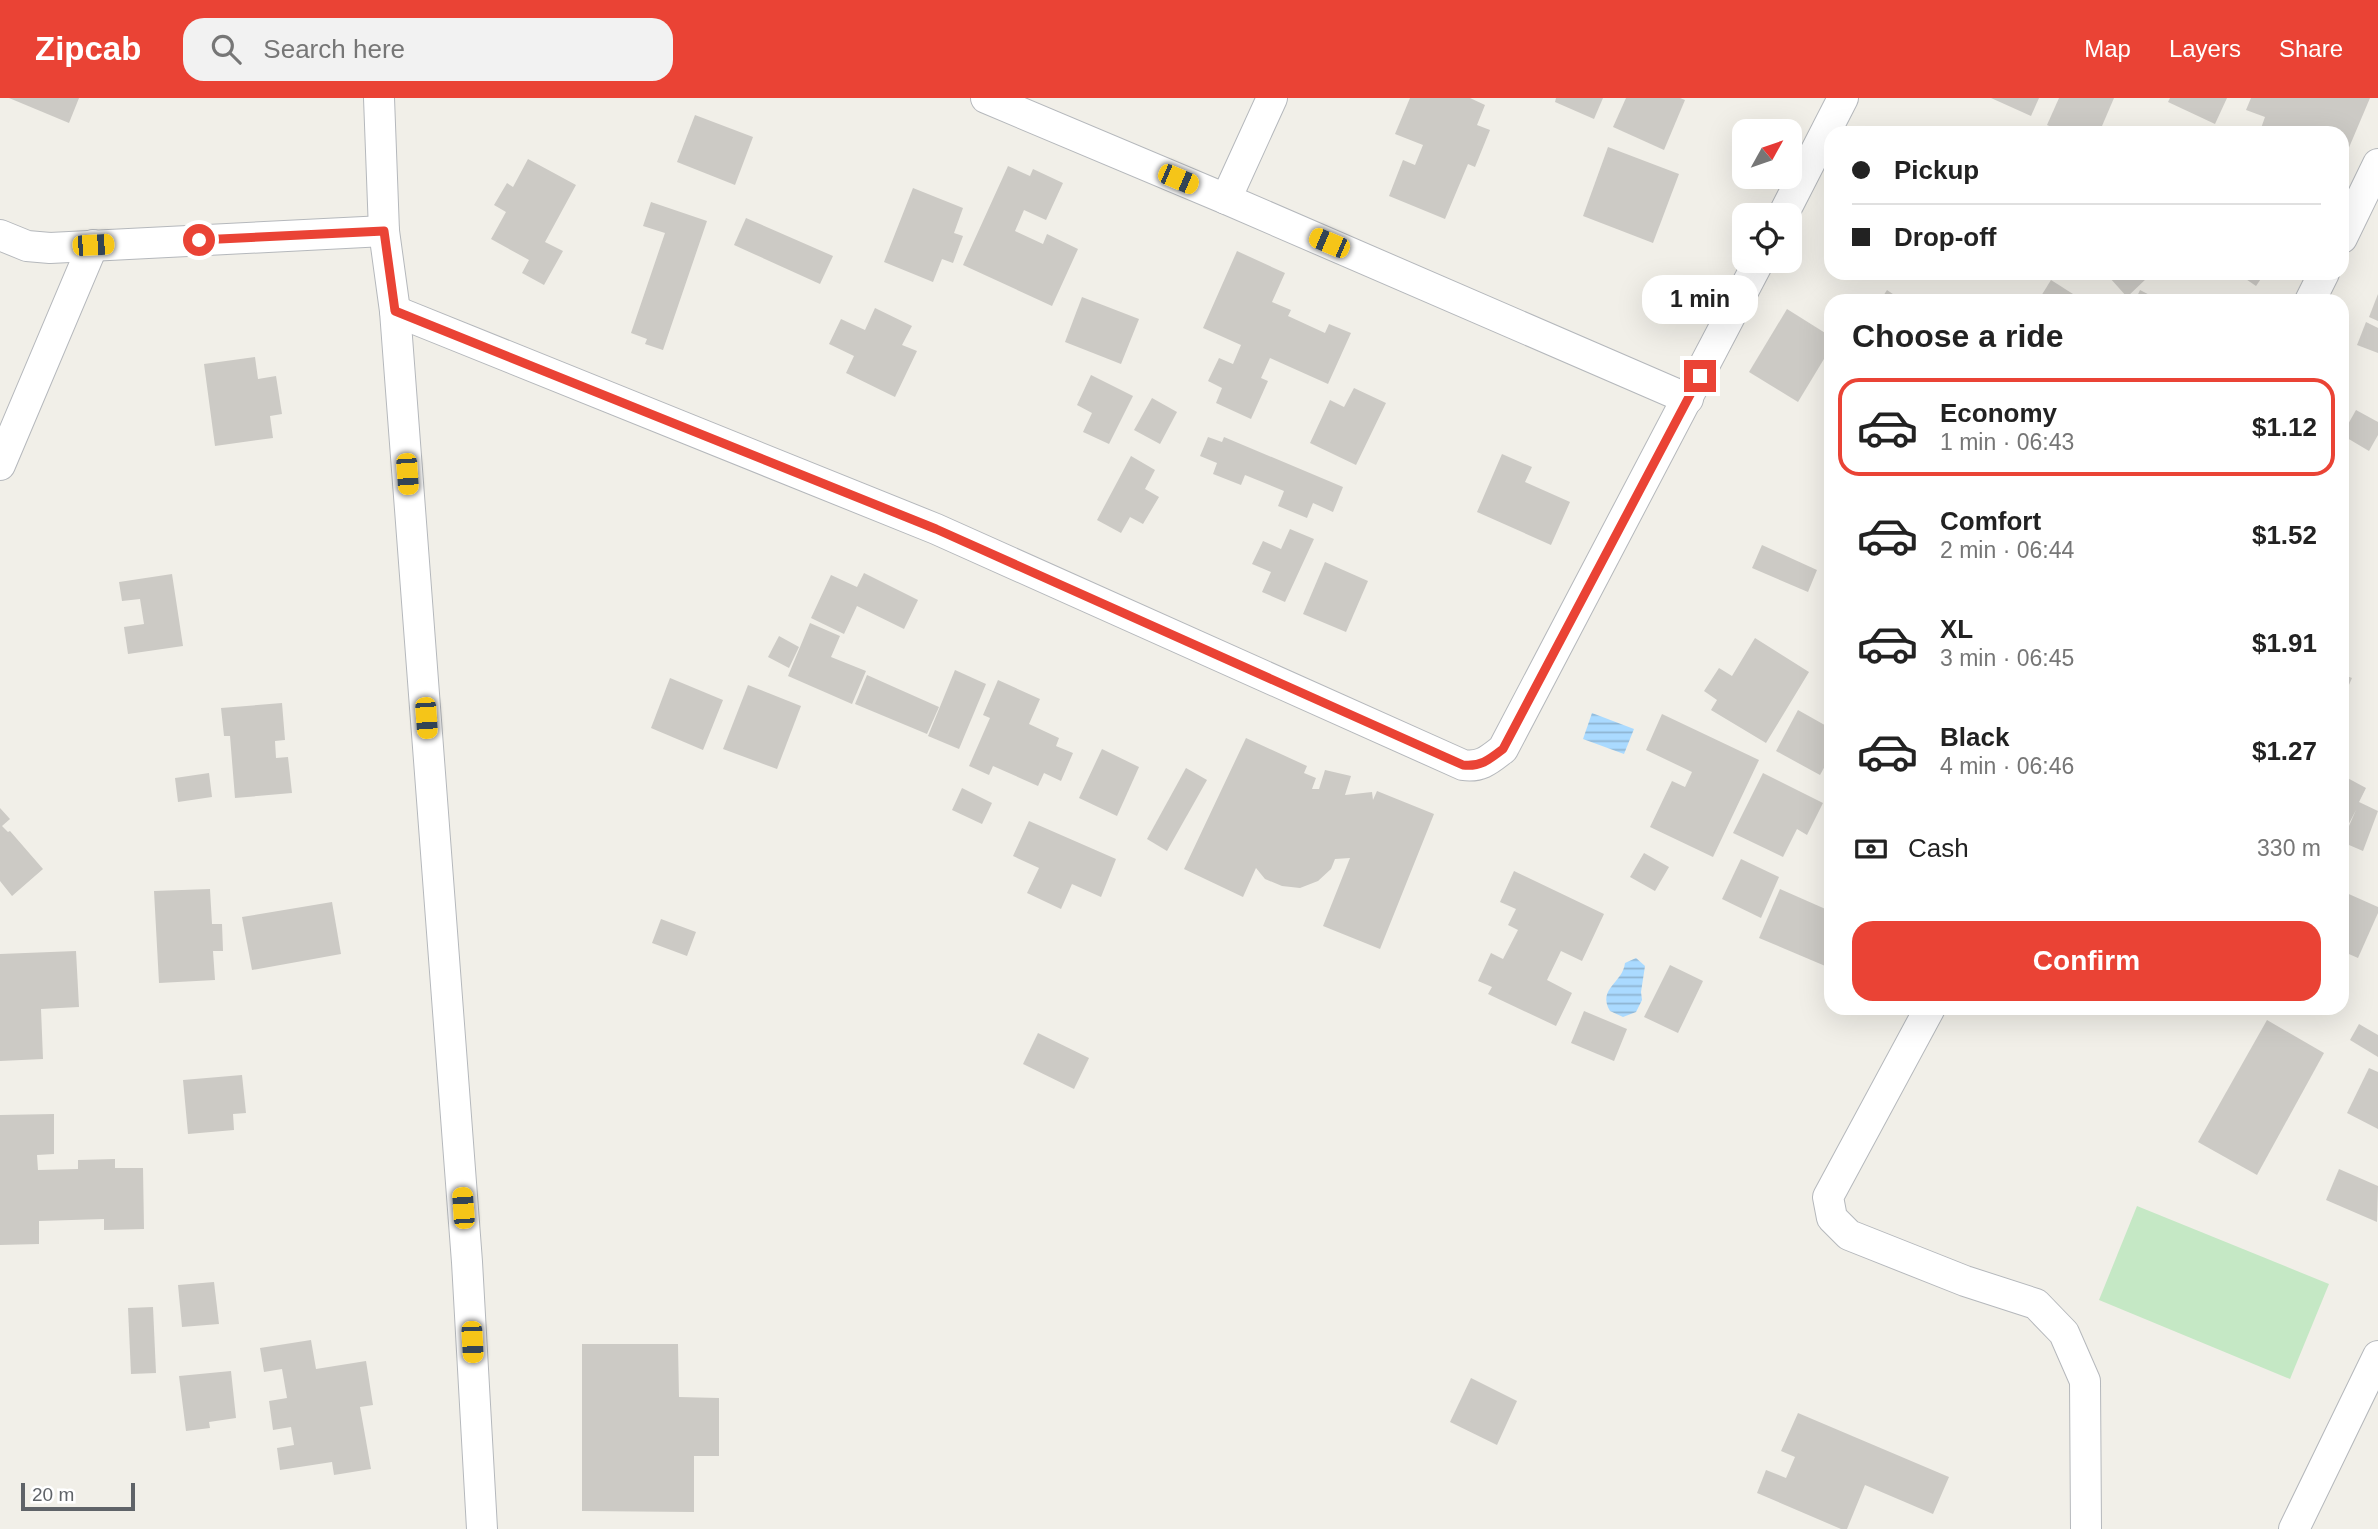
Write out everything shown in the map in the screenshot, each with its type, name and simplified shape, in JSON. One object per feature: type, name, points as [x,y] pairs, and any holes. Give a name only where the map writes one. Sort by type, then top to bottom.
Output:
[{"type":"street","points":[[379,98],[384,231],[395,311],[467,1262],[482,1529]]},
{"type":"street","points":[[986,98],[1688,399]]},
{"type":"street","points":[[1226,199],[1272,98]]},
{"type":"street","points":[[1829,126],[1843,98]]},
{"type":"street","points":[[1789,203],[1824,135]]},
{"type":"street","points":[[2349,223],[2378,164]]},
{"type":"street","points":[[0,235],[27,246],[50,248],[384,231]]},
{"type":"street","points":[[0,465],[93,245]]},
{"type":"street","points":[[395,311],[936,529],[1463,765],[1473,766],[1488,761],[1503,749],[1753,273]]},
{"type":"street","points":[[1926,1015],[1828,1197],[1832,1218],[1849,1235],[1965,1281],[2036,1304],[2064,1333],[2085,1381],[2085,1529]]},
{"type":"street","points":[[2294,1529],[2378,1356]]},
{"type":"green space","points":[[2137,1206],[2329,1284],[2290,1379],[2099,1300]]},
{"type":"water","points":[[1592,713],[1634,729],[1624,754],[1583,739]]},
{"type":"water","points":[[1636,958],[1645,966],[1642,1000],[1636,1012],[1623,1017],[1610,1011],[1607,997],[1625,963]]},
{"type":"building","points":[[9,98],[79,98],[69,123]]},
{"type":"building","points":[[1410,98],[1470,98],[1485,105],[1477,125],[1490,130],[1475,167],[1468,164],[1445,219],[1389,196],[1403,160],[1415,165],[1423,145],[1395,134]]},
{"type":"building","points":[[1556,98],[1603,98],[1594,119],[1555,102]]},
{"type":"building","points":[[1626,98],[1685,100],[1664,150],[1613,127]]},
{"type":"building","points":[[1991,98],[2039,98],[2031,116]]},
{"type":"building","points":[[2059,98],[2114,98],[2102,126],[2047,125]]},
{"type":"building","points":[[2170,98],[2227,98],[2215,124],[2168,102]]},
{"type":"building","points":[[2251,98],[2370,98],[2349,148],[2349,126],[2262,126],[2265,117],[2246,110]]},
{"type":"building","points":[[695,115],[753,137],[735,185],[677,162]]},
{"type":"building","points":[[1608,147],[1679,174],[1653,243],[1583,216]]},
{"type":"building","points":[[528,159],[576,185],[545,242],[563,251],[544,285],[522,273],[529,260],[491,239],[506,212],[494,205],[507,183],[513,187]]},
{"type":"building","points":[[1008,166],[1030,176],[1033,169],[1063,183],[1046,220],[1024,210],[1015,231],[1043,244],[1047,234],[1078,249],[1052,306],[963,265]]},
{"type":"building","points":[[913,188],[963,208],[954,233],[963,236],[953,263],[942,259],[933,282],[884,262]]},
{"type":"building","points":[[651,202],[707,221],[663,350],[645,344],[647,339],[631,333],[665,233],[643,226]]},
{"type":"building","points":[[746,218],[833,256],[820,284],[734,245]]},
{"type":"building","points":[[1237,251],[1285,273],[1272,302],[1291,310],[1288,316],[1325,333],[1329,324],[1351,333],[1328,384],[1270,358],[1261,378],[1268,381],[1251,419],[1216,403],[1222,388],[1208,381],[1219,358],[1233,364],[1241,345],[1203,328]]},
{"type":"building","points":[[2051,280],[2073,294],[2042,294]]},
{"type":"building","points":[[2112,280],[2145,280],[2130,294],[2124,294]]},
{"type":"building","points":[[2247,280],[2260,280],[2256,286]]},
{"type":"building","points":[[2378,294],[2378,321],[2369,317]]},
{"type":"building","points":[[1082,297],[1139,319],[1121,364],[1065,342]]},
{"type":"building","points":[[875,308],[912,326],[902,345],[917,351],[895,397],[846,373],[854,356],[829,344],[841,319],[865,330]]},
{"type":"building","points":[[1787,309],[1824,332],[1824,359],[1798,402],[1749,372]]},
{"type":"building","points":[[2366,322],[2378,328],[2378,353],[2357,345]]},
{"type":"building","points":[[255,357],[258,379],[276,376],[282,414],[270,416],[273,438],[215,446],[204,364]]},
{"type":"building","points":[[1091,375],[1133,396],[1109,444],[1083,432],[1092,413],[1077,405]]},
{"type":"building","points":[[1354,388],[1386,403],[1356,465],[1310,443],[1330,400],[1344,407]]},
{"type":"building","points":[[1152,398],[1177,412],[1160,444],[1134,430]]},
{"type":"building","points":[[2356,410],[2378,422],[2378,435],[2369,451],[2349,439],[2349,422]]},
{"type":"building","points":[[1208,437],[1222,442],[1224,437],[1343,487],[1333,512],[1313,503],[1307,518],[1278,506],[1284,491],[1245,475],[1241,485],[1213,474],[1217,463],[1200,456]]},
{"type":"building","points":[[1502,454],[1532,467],[1525,482],[1570,502],[1551,545],[1477,512]]},
{"type":"building","points":[[1131,456],[1155,470],[1145,489],[1159,497],[1143,524],[1130,517],[1121,533],[1097,520]]},
{"type":"building","points":[[1290,529],[1314,539],[1285,602],[1262,592],[1271,572],[1252,564],[1263,541],[1281,549]]},
{"type":"building","points":[[1762,545],[1817,570],[1808,592],[1752,568]]},
{"type":"building","points":[[1325,562],[1368,581],[1346,632],[1303,614]]},
{"type":"building","points":[[864,573],[918,600],[904,629],[857,606],[844,634],[811,618],[831,575],[857,587]]},
{"type":"building","points":[[172,574],[183,646],[128,654],[124,627],[144,624],[140,599],[122,601],[119,582]]},
{"type":"building","points":[[810,623],[840,636],[831,657],[866,671],[852,704],[788,676]]},
{"type":"building","points":[[779,636],[799,647],[789,668],[768,657]]},
{"type":"building","points":[[1755,638],[1809,672],[1766,743],[1711,710],[1717,700],[1704,691],[1719,668],[1732,676]]},
{"type":"building","points":[[955,670],[986,684],[959,749],[928,736]]},
{"type":"building","points":[[867,675],[939,707],[927,734],[855,704]]},
{"type":"building","points":[[670,678],[723,700],[703,750],[651,728]]},
{"type":"building","points":[[998,680],[1040,699],[1029,724],[1059,738],[1056,746],[1073,753],[1061,781],[1044,773],[1038,786],[993,766],[989,775],[969,766],[990,718],[983,715]]},
{"type":"building","points":[[748,685],[801,706],[777,769],[723,749]]},
{"type":"building","points":[[282,703],[285,740],[275,741],[276,758],[288,757],[292,793],[235,798],[230,736],[224,736],[221,708]]},
{"type":"building","points":[[1798,710],[1824,725],[1824,768],[1820,775],[1776,751]]},
{"type":"building","points":[[1662,714],[1759,760],[1713,857],[1650,827],[1672,781],[1685,787],[1692,772],[1646,750]]},
{"type":"building","points":[[1246,738],[1307,766],[1304,773],[1316,778],[1312,789],[1319,789],[1325,770],[1351,776],[1345,795],[1372,792],[1373,800],[1377,791],[1434,814],[1380,949],[1323,926],[1350,858],[1335,859],[1331,869],[1318,881],[1300,888],[1282,886],[1265,879],[1256,868],[1243,897],[1184,869]]},
{"type":"building","points":[[1102,749],[1139,767],[1117,816],[1079,798]]},
{"type":"building","points":[[1186,768],[1207,780],[1167,851],[1147,839]]},
{"type":"building","points":[[209,773],[212,797],[178,802],[175,778]]},
{"type":"building","points":[[1763,773],[1823,803],[1807,835],[1797,829],[1783,857],[1733,833]]},
{"type":"building","points":[[2349,779],[2366,788],[2359,802],[2378,811],[2363,851],[2349,845],[2349,826],[2356,810],[2349,824]]},
{"type":"building","points":[[962,788],[992,803],[982,824],[952,810]]},
{"type":"building","points":[[0,808],[10,819],[2,826],[10,831],[43,869],[12,896],[0,881]]},
{"type":"building","points":[[1029,821],[1116,859],[1101,897],[1072,884],[1061,909],[1027,893],[1039,868],[1013,856]]},
{"type":"building","points":[[1644,853],[1669,867],[1655,891],[1630,877]]},
{"type":"building","points":[[1741,859],[1779,877],[1761,918],[1722,899]]},
{"type":"building","points":[[1514,871],[1604,914],[1582,961],[1561,951],[1547,980],[1572,993],[1556,1026],[1488,994],[1492,987],[1478,981],[1491,953],[1503,959],[1518,930],[1508,925],[1516,909],[1500,902]]},
{"type":"building","points":[[210,889],[212,924],[222,924],[223,951],[213,951],[215,980],[159,983],[154,891]]},
{"type":"building","points":[[1780,889],[1824,908],[1824,965],[1759,938]]},
{"type":"building","points":[[2349,894],[2378,907],[2378,913],[2358,958],[2349,954]]},
{"type":"building","points":[[332,902],[341,954],[252,970],[242,917]]},
{"type":"building","points":[[661,919],[696,932],[687,956],[652,943]]},
{"type":"building","points":[[76,951],[79,1007],[41,1009],[43,1059],[0,1061],[0,954]]},
{"type":"building","points":[[1670,965],[1703,981],[1678,1033],[1644,1017]]},
{"type":"building","points":[[1584,1011],[1627,1029],[1614,1061],[1571,1043]]},
{"type":"building","points":[[2267,1020],[2324,1053],[2257,1175],[2198,1142]]},
{"type":"building","points":[[2359,1024],[2378,1035],[2378,1057],[2350,1040]]},
{"type":"building","points":[[1038,1033],[1089,1058],[1074,1089],[1023,1064]]},
{"type":"building","points":[[2369,1068],[2378,1072],[2378,1129],[2347,1113]]},
{"type":"building","points":[[242,1075],[246,1113],[233,1114],[234,1130],[188,1134],[183,1080]]},
{"type":"building","points":[[54,1114],[54,1154],[37,1155],[38,1170],[78,1169],[78,1160],[115,1159],[115,1168],[143,1168],[144,1229],[104,1230],[104,1219],[39,1221],[39,1244],[0,1245],[0,1115]]},
{"type":"building","points":[[2339,1169],[2378,1186],[2377,1222],[2326,1200]]},
{"type":"building","points":[[214,1282],[219,1324],[182,1327],[178,1285]]},
{"type":"building","points":[[153,1307],[156,1373],[131,1374],[128,1308]]},
{"type":"building","points":[[311,1340],[316,1369],[366,1361],[373,1405],[360,1407],[371,1469],[334,1475],[332,1462],[280,1470],[277,1448],[294,1445],[291,1427],[273,1430],[269,1401],[287,1398],[282,1369],[264,1372],[260,1348]]},
{"type":"building","points":[[582,1344],[678,1344],[679,1397],[719,1398],[719,1456],[694,1456],[694,1512],[582,1511]]},
{"type":"building","points":[[231,1371],[236,1418],[209,1422],[210,1428],[186,1431],[179,1376]]},
{"type":"building","points":[[1471,1378],[1517,1401],[1497,1445],[1450,1422]]},
{"type":"building","points":[[1798,1413],[1949,1477],[1933,1514],[1865,1485],[1847,1529],[1841,1529],[1757,1493],[1766,1470],[1786,1478],[1795,1457],[1781,1451]]},
{"type":"route","points":[[199,240],[384,231],[395,311],[936,529],[1463,765],[1473,766],[1488,761],[1503,749],[1700,376]]}]
